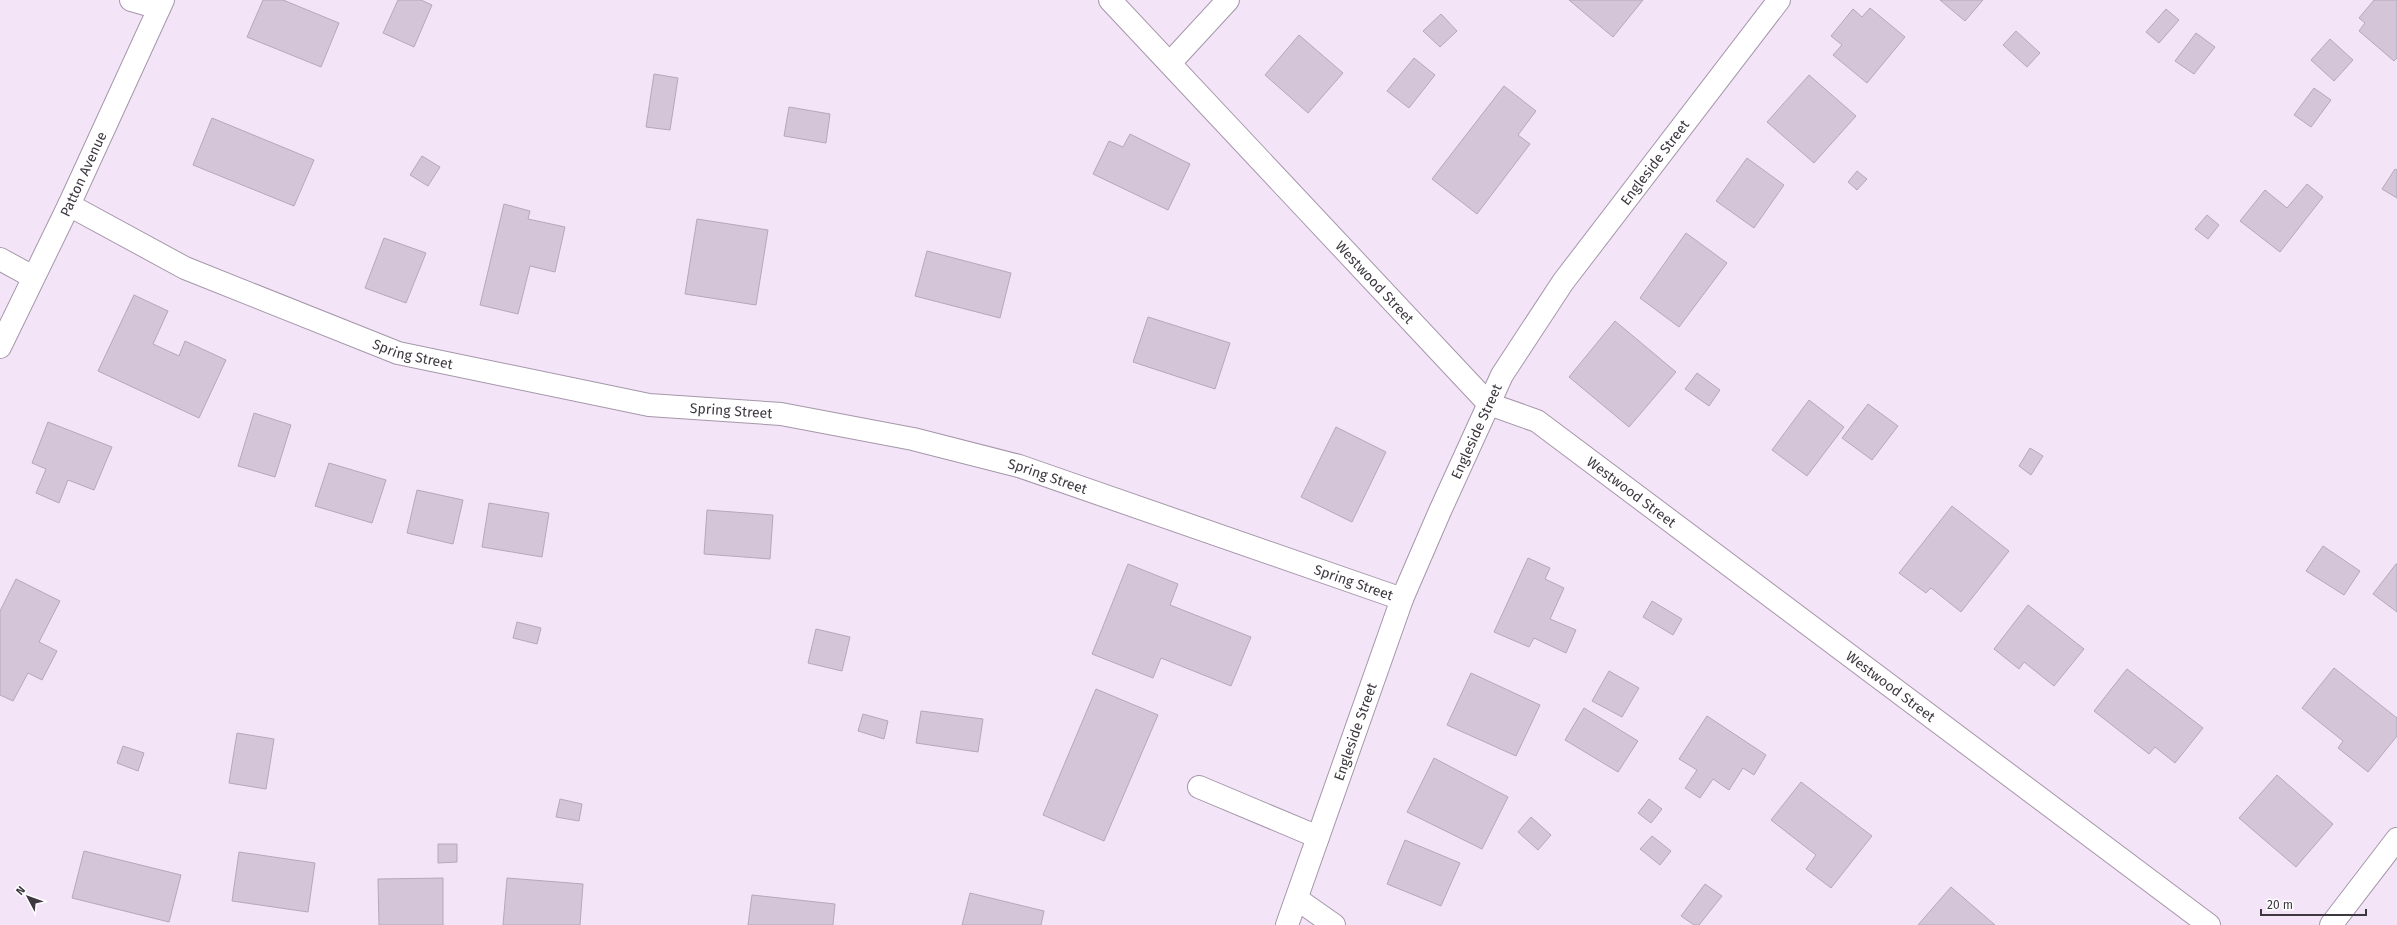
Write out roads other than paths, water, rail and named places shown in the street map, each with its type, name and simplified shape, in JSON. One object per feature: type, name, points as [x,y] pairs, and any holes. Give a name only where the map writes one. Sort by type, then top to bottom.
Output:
[{"type":"street","points":[[131,0],[161,4]]},
{"type":"street","name":"Westwood Street","points":[[1110,0],[1489,404],[1536,421],[2210,925]]},
{"type":"street","points":[[1170,63],[1228,0]]},
{"type":"street","name":"Engleside Street","points":[[1287,925],[1402,599],[1502,375],[1563,282],[1779,0]]},
{"type":"street","name":"Patton Avenue","points":[[0,346],[70,205],[161,4]]},
{"type":"street","name":"Spring Street","points":[[70,205],[185,268],[398,353],[649,405],[781,414],[913,439],[1019,466],[1402,599]]},
{"type":"street","points":[[0,259],[33,277]]},
{"type":"street","points":[[1199,787],[1318,837]]},
{"type":"street","points":[[2331,925],[2397,840]]},
{"type":"street","points":[[1296,899],[1334,925]]}]
